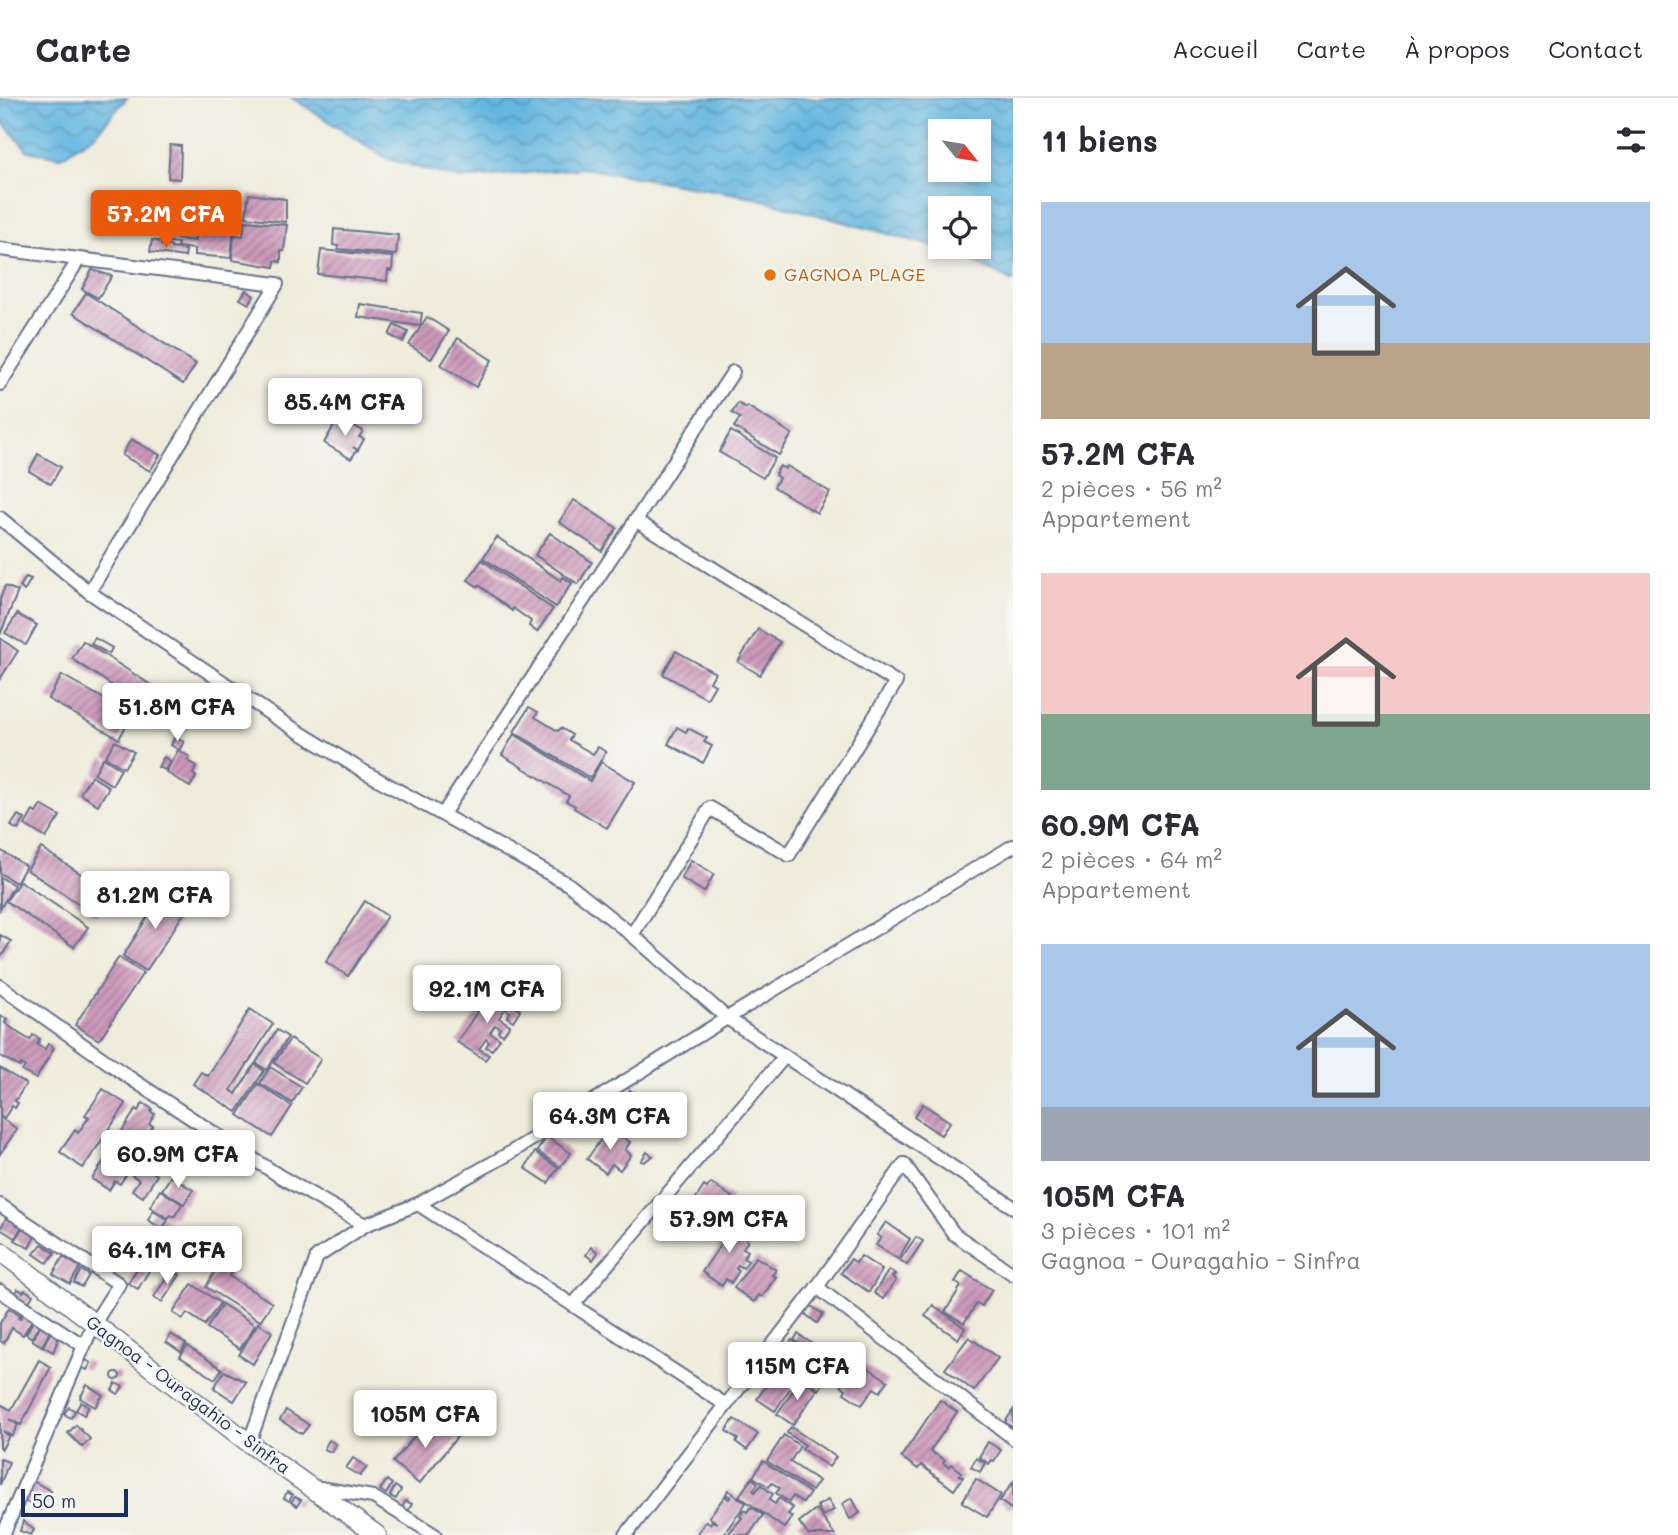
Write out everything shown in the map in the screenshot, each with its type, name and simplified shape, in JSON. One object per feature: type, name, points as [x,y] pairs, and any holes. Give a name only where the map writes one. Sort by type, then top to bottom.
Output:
[{"type":"main road","name":"Gagnoa - Ouragahio - Sinfra","points":[[0,1251],[249,1443],[377,1535]]},
{"type":"street","points":[[0,248],[277,284],[89,592]]},
{"type":"street","points":[[0,384],[79,259]]},
{"type":"street","points":[[443,814],[733,372]]},
{"type":"street","points":[[0,518],[89,592],[278,719],[363,771],[568,884],[632,935],[727,1018],[1013,1207]]},
{"type":"street","points":[[632,935],[710,808],[789,855],[896,682],[635,520]]},
{"type":"street","points":[[249,1443],[317,1257],[365,1225],[418,1204],[505,1156],[727,1018],[1013,846]]},
{"type":"street","points":[[0,986],[130,1078],[281,1177],[365,1225]]},
{"type":"street","points":[[573,1305],[785,1056]]},
{"type":"street","points":[[626,1535],[817,1287],[904,1164],[954,1234],[1013,1274]]},
{"type":"street","points":[[418,1204],[726,1405]]},
{"type":"street","points":[[0,1205],[120,1284],[93,1325],[4,1535]]},
{"type":"street","points":[[817,1287],[1013,1438]]},
{"type":"street","points":[[0,1290],[84,1346]]},
{"type":"street","points":[[313,1487],[373,1497],[435,1535]]},
{"type":"water","points":[[0,98],[127,98],[96,134],[61,157],[28,151],[0,119]]},
{"type":"water","points":[[292,98],[1013,98],[1013,282],[968,259],[991,259],[991,196],[928,196],[928,245],[748,196],[582,168],[460,179],[388,159]]},
{"type":"building","points":[[170,145],[181,146],[180,179],[168,178]]},
{"type":"building","points":[[249,194],[286,199],[286,222],[246,217]]},
{"type":"building","points":[[184,196],[236,201],[231,258],[194,255],[194,249],[177,247],[178,243],[169,242],[170,226],[179,227]],"holes":[[[195,232],[195,241],[177,239],[178,235],[194,236]]]},
{"type":"building","points":[[162,202],[173,202],[171,225],[161,224]]},
{"type":"building","points":[[174,203],[177,203],[176,225],[173,225]]},
{"type":"building","points":[[245,221],[287,225],[281,262],[275,261],[274,267],[232,260],[234,235],[243,236]]},
{"type":"building","points":[[334,229],[398,235],[396,255],[338,249],[338,246],[333,245]]},
{"type":"building","points":[[152,240],[171,248],[186,250],[185,257],[150,252]]},
{"type":"building","points":[[321,250],[393,257],[392,271],[388,270],[387,281],[318,274]]},
{"type":"building","points":[[92,270],[112,276],[98,298],[82,289]]},
{"type":"building","points":[[246,290],[254,296],[249,304],[240,299]]},
{"type":"building","points":[[86,293],[196,364],[183,384],[73,313]]},
{"type":"building","points":[[360,304],[422,313],[420,326],[358,317]]},
{"type":"building","points":[[427,317],[449,331],[431,359],[409,345]]},
{"type":"building","points":[[394,325],[408,332],[403,342],[389,335]]},
{"type":"building","points":[[458,338],[492,360],[476,387],[441,365]]},
{"type":"building","points":[[738,403],[792,434],[779,455],[734,427],[740,418],[732,413]]},
{"type":"building","points":[[339,417],[363,431],[359,437],[364,439],[358,450],[353,447],[357,450],[351,459],[324,443]]},
{"type":"building","points":[[731,431],[775,458],[763,478],[719,452]]},
{"type":"building","points":[[131,439],[160,455],[150,471],[122,455]]},
{"type":"building","points":[[38,454],[61,467],[51,484],[29,471]]},
{"type":"building","points":[[780,466],[785,469],[787,466],[830,492],[817,513],[774,487],[779,478],[775,475]]},
{"type":"building","points":[[574,500],[617,528],[602,551],[559,522]]},
{"type":"building","points":[[550,533],[592,562],[578,584],[535,555]]},
{"type":"building","points":[[497,537],[561,581],[563,577],[572,583],[556,607],[483,558]]},
{"type":"building","points":[[482,560],[553,609],[537,632],[529,626],[531,621],[468,580]]},
{"type":"building","points":[[26,577],[31,579],[24,591],[20,587]]},
{"type":"building","points":[[5,586],[18,591],[0,635],[0,599]]},
{"type":"building","points":[[17,614],[37,625],[26,645],[5,633]]},
{"type":"building","points":[[758,629],[780,642],[760,675],[738,662]]},
{"type":"building","points":[[0,638],[18,651],[0,679]]},
{"type":"building","points":[[95,638],[112,648],[109,654],[91,644]]},
{"type":"building","points":[[83,641],[154,687],[142,705],[72,659]]},
{"type":"building","points":[[676,651],[715,673],[710,682],[715,685],[707,699],[663,674]]},
{"type":"building","points":[[62,675],[132,715],[119,739],[48,699]]},
{"type":"building","points":[[529,707],[538,712],[535,717],[558,731],[561,728],[572,735],[569,740],[593,754],[598,747],[606,752],[590,778],[514,732]]},
{"type":"building","points":[[677,727],[686,732],[688,728],[707,738],[704,742],[712,746],[703,763],[668,744]]},
{"type":"building","points":[[514,734],[590,781],[601,762],[635,782],[607,828],[574,808],[575,806],[566,801],[569,796],[502,755]]},
{"type":"building","points":[[175,737],[184,742],[179,750],[171,745]]},
{"type":"building","points":[[115,741],[134,752],[124,768],[105,757]]},
{"type":"building","points":[[178,750],[190,757],[187,760],[197,766],[193,774],[196,777],[190,787],[166,772]]},
{"type":"building","points":[[164,757],[170,761],[165,770],[158,767]]},
{"type":"building","points":[[103,758],[121,769],[112,785],[94,774]]},
{"type":"building","points":[[91,776],[109,787],[98,805],[80,794]]},
{"type":"building","points":[[41,805],[60,816],[46,838],[25,825],[33,811],[36,813]]},
{"type":"building","points":[[18,815],[25,819],[18,830],[11,826]]},
{"type":"building","points":[[41,848],[110,893],[96,915],[27,870]]},
{"type":"building","points":[[0,850],[26,866],[16,883],[0,873]]},
{"type":"building","points":[[691,860],[714,874],[704,892],[681,878]]},
{"type":"building","points":[[0,877],[14,885],[0,909]]},
{"type":"building","points":[[20,881],[88,927],[74,947],[6,901]]},
{"type":"building","points":[[164,891],[188,907],[146,971],[123,956]]},
{"type":"building","points":[[365,901],[387,916],[348,976],[326,962]]},
{"type":"building","points":[[0,935],[11,941],[0,959]]},
{"type":"building","points":[[119,957],[143,973],[99,1040],[75,1025]]},
{"type":"building","points":[[491,991],[520,1010],[513,1021],[507,1017],[510,1012],[505,1009],[499,1018],[510,1025],[503,1035],[495,1025],[490,1033],[500,1039],[492,1050],[486,1047],[489,1042],[486,1039],[479,1049],[489,1055],[485,1060],[457,1042]]},
{"type":"building","points":[[250,1009],[273,1024],[231,1090],[236,1094],[255,1064],[264,1071],[237,1112],[193,1084],[201,1072],[208,1076]]},
{"type":"building","points":[[1,1016],[7,1019],[5,1023],[30,1040],[33,1035],[40,1039],[37,1045],[45,1049],[48,1044],[54,1048],[36,1079],[22,1071],[25,1067],[21,1064],[20,1067],[0,1056]]},
{"type":"building","points":[[277,1030],[288,1037],[267,1070],[256,1063]]},
{"type":"building","points":[[290,1039],[321,1059],[305,1083],[274,1063]]},
{"type":"building","points":[[270,1067],[302,1087],[292,1103],[260,1083]]},
{"type":"building","points":[[0,1068],[26,1084],[15,1101],[18,1103],[15,1108],[12,1106],[4,1118],[0,1115]]},
{"type":"building","points":[[258,1084],[292,1106],[272,1137],[238,1115]]},
{"type":"building","points":[[103,1089],[126,1104],[83,1168],[60,1152],[75,1130],[78,1133],[89,1117],[85,1115]]},
{"type":"building","points":[[630,1090],[650,1104],[646,1109],[626,1095]]},
{"type":"building","points":[[620,1093],[644,1109],[628,1134],[604,1118]]},
{"type":"building","points":[[143,1103],[155,1114],[149,1124],[153,1126],[149,1132],[152,1134],[141,1152],[137,1150],[133,1156],[114,1144],[136,1109],[138,1111]]},
{"type":"building","points":[[923,1104],[950,1122],[941,1135],[914,1117]]},
{"type":"building","points":[[0,1117],[17,1129],[0,1154]]},
{"type":"building","points":[[609,1128],[630,1142],[625,1150],[631,1155],[620,1170],[612,1164],[606,1173],[587,1159]]},
{"type":"building","points":[[169,1133],[183,1142],[169,1164],[155,1155]]},
{"type":"building","points":[[547,1137],[571,1153],[560,1167],[537,1151]]},
{"type":"building","points":[[113,1147],[131,1158],[126,1166],[130,1169],[120,1184],[115,1181],[109,1190],[92,1179]]},
{"type":"building","points":[[181,1148],[192,1155],[183,1168],[173,1162]]},
{"type":"building","points":[[535,1152],[558,1168],[548,1183],[525,1168]]},
{"type":"building","points":[[647,1152],[653,1156],[641,1161]]},
{"type":"building","points":[[202,1153],[212,1159],[204,1173],[194,1166]]},
{"type":"building","points":[[140,1164],[157,1175],[143,1197],[132,1190],[139,1180],[132,1175]]},
{"type":"building","points":[[171,1176],[193,1190],[184,1204],[162,1190]]},
{"type":"building","points":[[711,1183],[732,1197],[718,1224],[691,1206],[704,1186],[707,1188]]},
{"type":"building","points":[[160,1190],[182,1204],[174,1217],[171,1215],[168,1218],[150,1207]]},
{"type":"building","points":[[153,1211],[168,1220],[162,1229],[148,1220]]},
{"type":"building","points":[[8,1215],[23,1225],[15,1238],[0,1229]]},
{"type":"building","points":[[737,1220],[754,1231],[750,1237],[743,1232],[741,1235],[748,1241],[743,1248],[748,1251],[743,1258],[748,1261],[743,1268],[738,1265],[736,1269],[739,1271],[731,1283],[726,1279],[722,1286],[702,1272]]},
{"type":"building","points":[[886,1222],[910,1239],[898,1259],[876,1245],[881,1238],[877,1235]]},
{"type":"building","points":[[22,1228],[35,1236],[29,1248],[15,1240]]},
{"type":"building","points":[[916,1237],[923,1241],[907,1265],[900,1260]]},
{"type":"building","points":[[42,1244],[55,1253],[47,1263],[34,1254]]},
{"type":"building","points":[[591,1247],[598,1252],[593,1260],[586,1255]]},
{"type":"building","points":[[147,1253],[156,1259],[138,1289],[128,1283]]},
{"type":"building","points":[[225,1255],[234,1260],[229,1268],[220,1263]]},
{"type":"building","points":[[861,1256],[882,1270],[869,1292],[841,1273],[851,1259],[856,1263]]},
{"type":"building","points":[[63,1257],[80,1267],[70,1284],[53,1274]]},
{"type":"building","points":[[756,1257],[776,1270],[772,1275],[776,1277],[762,1297],[759,1295],[754,1302],[734,1288]]},
{"type":"building","points":[[219,1264],[232,1271],[229,1276],[272,1303],[260,1321],[206,1287]]},
{"type":"building","points":[[81,1270],[89,1275],[82,1287],[74,1283]]},
{"type":"building","points":[[171,1270],[180,1275],[162,1302],[154,1297]]},
{"type":"building","points":[[889,1270],[895,1274],[892,1277],[896,1280],[883,1299],[874,1293]]},
{"type":"building","points":[[962,1271],[992,1290],[982,1306],[977,1303],[964,1323],[945,1312],[961,1286],[955,1282]]},
{"type":"building","points":[[192,1284],[220,1303],[205,1325],[187,1313],[183,1319],[173,1313]]},
{"type":"building","points":[[18,1289],[33,1295],[27,1305],[14,1297]]},
{"type":"building","points":[[222,1304],[255,1325],[240,1349],[207,1328]]},
{"type":"building","points":[[933,1305],[965,1328],[958,1339],[925,1316]]},
{"type":"building","points":[[811,1306],[823,1314],[817,1323],[805,1314]]},
{"type":"building","points":[[9,1308],[20,1315],[18,1318],[23,1314],[32,1320],[23,1335],[12,1328],[4,1343],[0,1341],[0,1323]]},
{"type":"building","points":[[34,1319],[40,1323],[32,1338],[26,1334]]},
{"type":"building","points":[[258,1323],[272,1332],[253,1364],[239,1355]]},
{"type":"building","points":[[41,1324],[51,1330],[42,1346],[32,1340]]},
{"type":"building","points":[[53,1328],[61,1333],[53,1352],[43,1346]]},
{"type":"building","points":[[171,1334],[186,1344],[181,1352],[166,1342]]},
{"type":"building","points":[[798,1334],[824,1352],[820,1357],[794,1340]]},
{"type":"building","points":[[969,1337],[998,1358],[974,1391],[945,1369]]},
{"type":"building","points":[[792,1340],[819,1359],[805,1379],[781,1363],[790,1350],[787,1348]]},
{"type":"building","points":[[187,1346],[222,1369],[215,1379],[180,1357]]},
{"type":"building","points":[[833,1349],[843,1356],[837,1365],[826,1358]]},
{"type":"building","points":[[84,1359],[91,1363],[87,1370],[80,1366]]},
{"type":"building","points":[[39,1360],[51,1367],[21,1425],[9,1419],[18,1425],[12,1436],[3,1431],[9,1436],[2,1449],[0,1404],[11,1410]]},
{"type":"building","points":[[858,1361],[888,1381],[880,1392],[874,1388],[862,1405],[844,1393],[846,1389],[841,1386]]},
{"type":"building","points":[[824,1363],[833,1369],[827,1378],[818,1372]]},
{"type":"building","points":[[779,1366],[797,1378],[775,1411],[757,1399]]},
{"type":"building","points":[[224,1371],[246,1382],[234,1401],[214,1388]]},
{"type":"building","points":[[116,1372],[120,1376],[116,1380],[112,1376]]},
{"type":"building","points":[[815,1373],[825,1380],[819,1390],[809,1383]]},
{"type":"building","points":[[801,1379],[817,1390],[793,1425],[777,1414]]},
{"type":"building","points":[[116,1383],[123,1387],[118,1394],[112,1390]]},
{"type":"building","points":[[87,1385],[103,1395],[95,1407],[80,1398]]},
{"type":"building","points":[[940,1400],[957,1412],[930,1451],[945,1460],[943,1463],[949,1467],[952,1464],[961,1472],[959,1475],[963,1477],[954,1490],[921,1465],[918,1469],[901,1457]]},
{"type":"building","points":[[81,1402],[89,1407],[84,1415],[76,1410]]},
{"type":"building","points":[[69,1407],[75,1411],[71,1418],[64,1414]]},
{"type":"building","points":[[286,1410],[309,1425],[302,1434],[280,1420]]},
{"type":"building","points":[[1013,1410],[1013,1428],[1005,1422]]},
{"type":"building","points":[[432,1415],[457,1437],[419,1484],[393,1462]]},
{"type":"building","points":[[734,1419],[758,1434],[747,1450],[736,1442],[738,1439],[726,1431]]},
{"type":"building","points":[[76,1425],[90,1439],[82,1447],[68,1433]]},
{"type":"building","points":[[791,1427],[836,1457],[829,1467],[802,1449],[805,1445],[787,1433]]},
{"type":"building","points":[[784,1435],[800,1446],[790,1462],[819,1481],[812,1491],[767,1461]]},
{"type":"building","points":[[329,1440],[336,1444],[331,1452],[324,1449]]},
{"type":"building","points":[[988,1442],[1001,1450],[989,1464],[979,1457]]},
{"type":"building","points":[[353,1458],[367,1467],[360,1476],[346,1468]]},
{"type":"building","points":[[976,1458],[985,1463],[980,1472],[971,1467]]},
{"type":"building","points":[[0,1459],[9,1462],[0,1485]]},
{"type":"building","points":[[763,1461],[810,1493],[803,1503],[793,1496],[789,1502],[776,1493],[780,1488],[772,1483],[769,1487],[753,1477]]},
{"type":"building","points":[[752,1478],[758,1483],[753,1490],[755,1492],[761,1485],[773,1494],[769,1500],[775,1504],[779,1498],[793,1508],[788,1514],[792,1517],[784,1528],[739,1496]]},
{"type":"building","points":[[976,1479],[1001,1495],[987,1517],[962,1502]]},
{"type":"building","points":[[387,1480],[392,1484],[386,1494],[380,1490]]},
{"type":"building","points":[[33,1481],[51,1491],[40,1510],[25,1501]]},
{"type":"building","points":[[1013,1482],[1013,1506],[1011,1509],[1000,1501]]},
{"type":"building","points":[[395,1486],[401,1490],[396,1499],[390,1496]]},
{"type":"building","points":[[728,1490],[746,1503],[723,1535],[696,1535],[706,1521],[710,1524],[712,1521],[717,1523],[709,1517],[725,1496],[729,1499],[731,1497],[726,1494]]},
{"type":"building","points":[[287,1492],[293,1495],[289,1501],[284,1498]]},
{"type":"building","points":[[295,1497],[301,1500],[297,1506],[291,1502]]},
{"type":"building","points":[[852,1498],[860,1513],[850,1519],[842,1504]]},
{"type":"building","points":[[828,1500],[834,1510],[823,1516],[817,1506]]},
{"type":"building","points":[[406,1501],[412,1504],[408,1511],[402,1507]]},
{"type":"building","points":[[751,1507],[763,1515],[749,1535],[728,1534],[742,1518],[740,1516],[744,1510],[747,1512]]},
{"type":"building","points":[[816,1509],[835,1535],[808,1535],[799,1522]]},
{"type":"building","points":[[23,1521],[34,1530],[31,1535],[20,1531]]},
{"type":"place","name":"GAGNOA PLAGE","points":[[770,275]]}]
